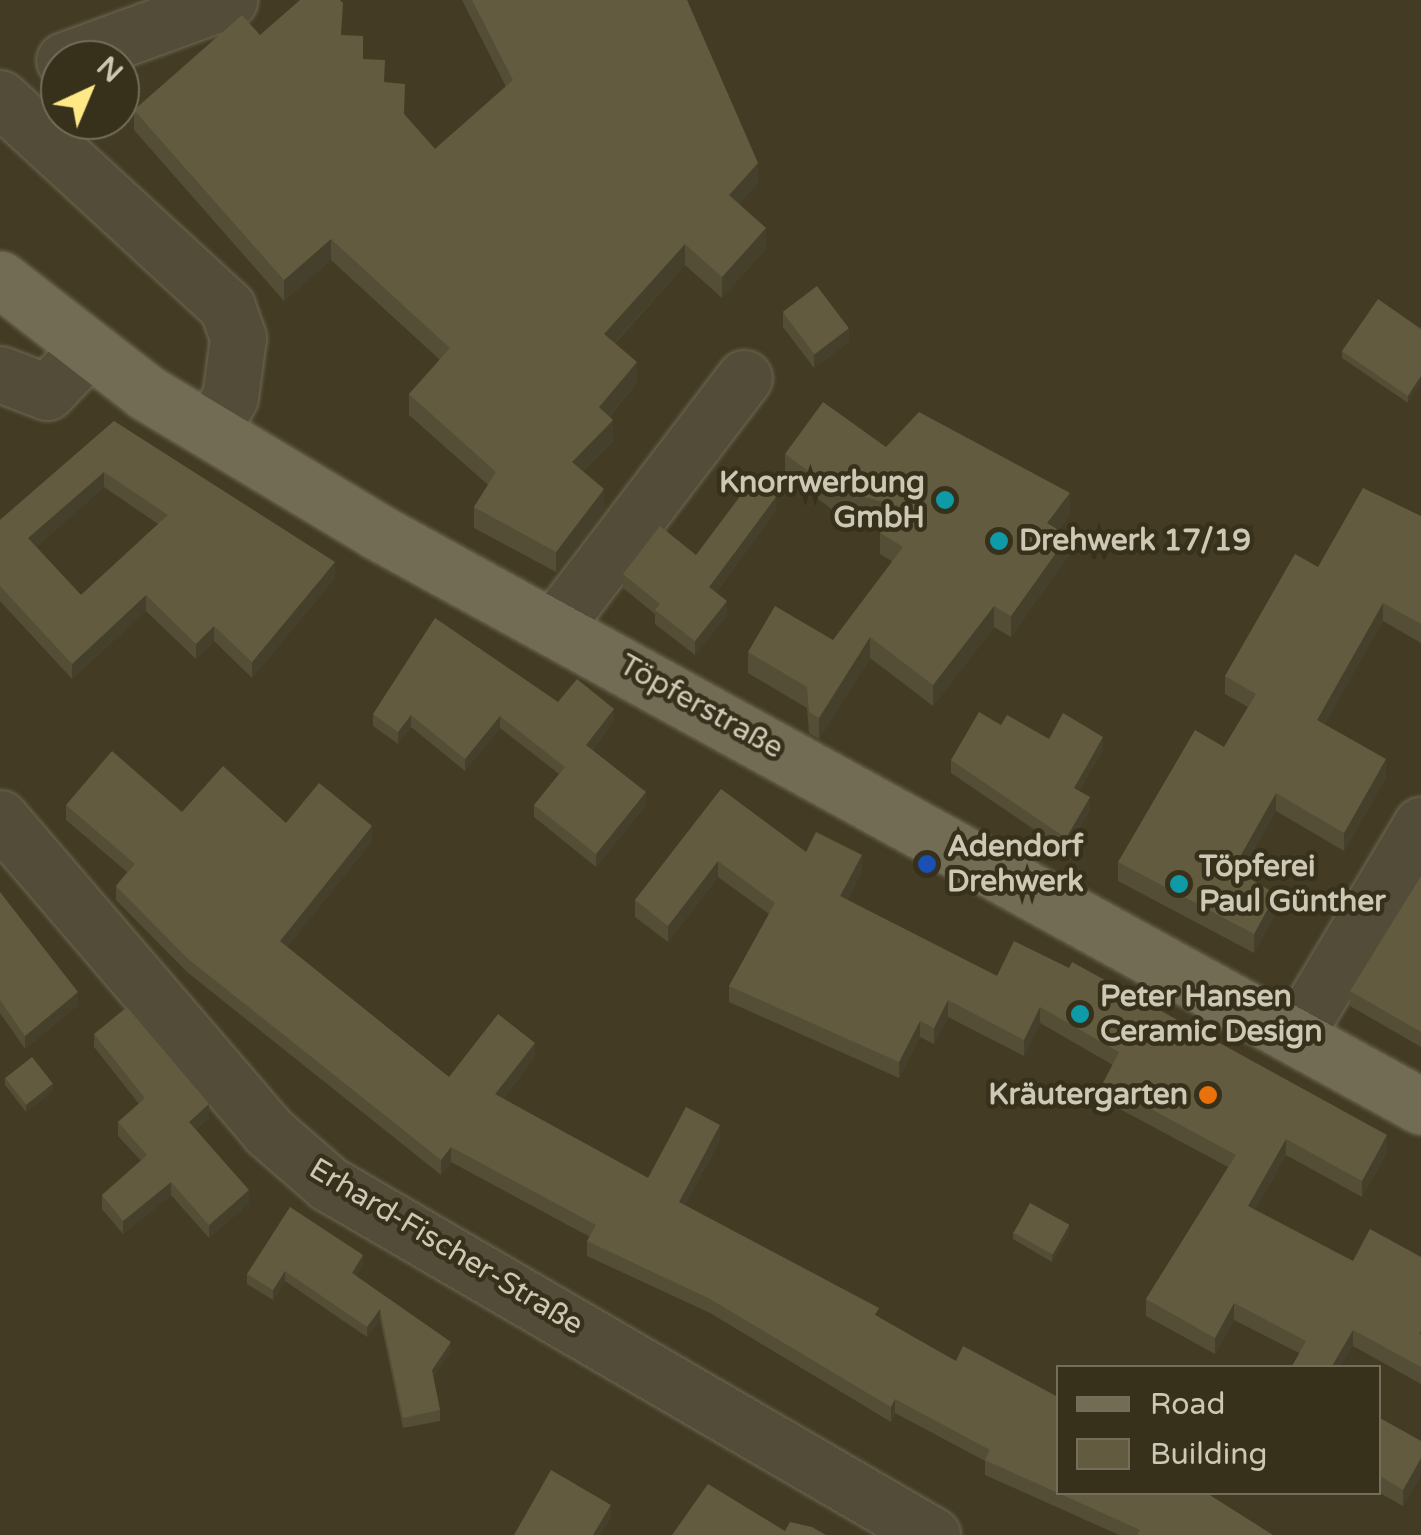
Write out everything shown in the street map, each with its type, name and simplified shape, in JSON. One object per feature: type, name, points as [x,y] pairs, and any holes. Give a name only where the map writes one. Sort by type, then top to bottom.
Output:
[{"type":"main road","name":"Töpferstraße","points":[[0,279],[87,350],[210,431],[1421,1106]]},
{"type":"street","points":[[119,40],[228,0]]},
{"type":"street","points":[[0,83],[40,69]]},
{"type":"street","points":[[0,98],[228,307],[238,338],[230,397],[210,431]]},
{"type":"street","points":[[0,351],[23,383],[87,350]]},
{"type":"street","points":[[555,626],[744,378]]},
{"type":"street","name":"Erhard-Fischer-Straße","points":[[0,818],[268,1132],[329,1184],[932,1535]]},
{"type":"street","points":[[1296,1036],[1421,825]]},
{"type":"building","points":[[300,0],[340,0],[341,35],[363,36],[363,59],[385,60],[384,82],[405,84],[404,114],[435,149],[513,80],[472,0],[687,0],[758,163],[729,195],[766,228],[722,277],[685,244],[604,334],[637,362],[599,407],[613,420],[572,462],[604,489],[556,552],[474,507],[496,472],[409,394],[450,348],[331,239],[284,280],[140,117],[140,105],[242,15],[260,35]]},
{"type":"building","points":[[817,286],[849,328],[815,354],[783,312]]},
{"type":"building","points":[[1378,299],[1421,329],[1421,376],[1408,396],[1342,351]]},
{"type":"building","points":[[823,402],[886,447],[919,412],[1070,493],[1047,523],[1068,536],[1011,616],[994,606],[933,685],[870,637],[819,718],[809,712],[807,687],[748,652],[775,606],[833,640],[903,547],[880,533],[899,506],[833,489],[785,454]]},
{"type":"building","points":[[114,421],[335,562],[252,662],[214,626],[196,644],[146,595],[72,664],[0,586],[0,520]],"holes":[[[104,472],[168,515],[81,595],[28,538]]]},
{"type":"building","points":[[753,479],[776,497],[709,587],[727,601],[695,641],[655,610],[660,604],[623,574],[660,526],[696,555]]},
{"type":"building","points":[[1363,488],[1421,516],[1421,624],[1383,603],[1317,720],[1386,759],[1344,833],[1276,793],[1233,869],[1276,894],[1254,934],[1118,862],[1195,730],[1224,747],[1256,694],[1225,676],[1295,554],[1318,567]]},
{"type":"building","points":[[435,618],[558,702],[577,679],[614,709],[586,745],[646,792],[596,854],[534,805],[565,767],[500,716],[465,759],[411,715],[398,732],[373,714]]},
{"type":"building","points":[[979,712],[1001,725],[1007,715],[1049,739],[1063,713],[1103,737],[1074,788],[1090,797],[1066,838],[951,760]]},
{"type":"building","points":[[112,751],[182,812],[223,766],[286,823],[319,783],[372,826],[280,941],[449,1077],[498,1014],[535,1043],[495,1094],[648,1178],[686,1107],[720,1125],[679,1202],[879,1308],[875,1315],[956,1361],[963,1346],[1056,1396],[1056,1492],[985,1460],[990,1450],[895,1399],[891,1407],[710,1299],[587,1241],[596,1225],[451,1147],[441,1160],[187,958],[116,886],[135,864],[66,805]]},
{"type":"building","points":[[721,789],[806,852],[816,832],[862,855],[840,896],[997,976],[1014,941],[1069,968],[1072,962],[1387,1135],[1362,1181],[1286,1139],[1248,1206],[1353,1261],[1370,1229],[1421,1257],[1421,1367],[1353,1330],[1333,1365],[1293,1365],[1306,1341],[1234,1303],[1215,1338],[1146,1299],[1236,1155],[1103,1083],[1119,1052],[1040,1007],[1024,1040],[948,1000],[934,1028],[920,1021],[899,1062],[729,986],[775,903],[718,861],[668,926],[635,900]]},
{"type":"building","points":[[1421,876],[1421,1032],[1350,991]]},
{"type":"building","points":[[0,892],[78,992],[25,1036],[0,1000]]},
{"type":"building","points":[[127,1007],[209,1104],[189,1122],[249,1190],[209,1225],[171,1182],[123,1221],[102,1195],[147,1155],[118,1122],[145,1098],[94,1034]]},
{"type":"building","points":[[32,1057],[53,1084],[26,1105],[5,1078]]},
{"type":"building","points":[[1030,1203],[1069,1225],[1053,1255],[1014,1233]]},
{"type":"building","points":[[290,1207],[363,1255],[352,1273],[451,1342],[432,1370],[440,1410],[403,1418],[380,1309],[367,1327],[285,1271],[273,1290],[247,1274]]},
{"type":"building","points":[[1381,1419],[1421,1441],[1421,1458],[1403,1490],[1381,1477]]},
{"type":"building","points":[[551,1470],[611,1505],[593,1535],[514,1535]]},
{"type":"building","points":[[708,1484],[785,1531],[790,1522],[826,1535],[672,1535]]},
{"type":"building","points":[[1062,1495],[1210,1495],[1273,1535],[1137,1535],[1140,1530]]},
{"type":"place","name":"Knorrwerbung GmbH","points":[[945,500]]},
{"type":"place","name":"Drehwerk 17/19","points":[[999,541]]},
{"type":"place","name":"Adendorf Drehwerk","points":[[927,864]]},
{"type":"place","name":"Töpferei Paul Günther","points":[[1179,884]]},
{"type":"place","name":"Peter Hansen Ceramic Design","points":[[1080,1014]]},
{"type":"place","name":"Kräutergarten","points":[[1208,1095]]}]
